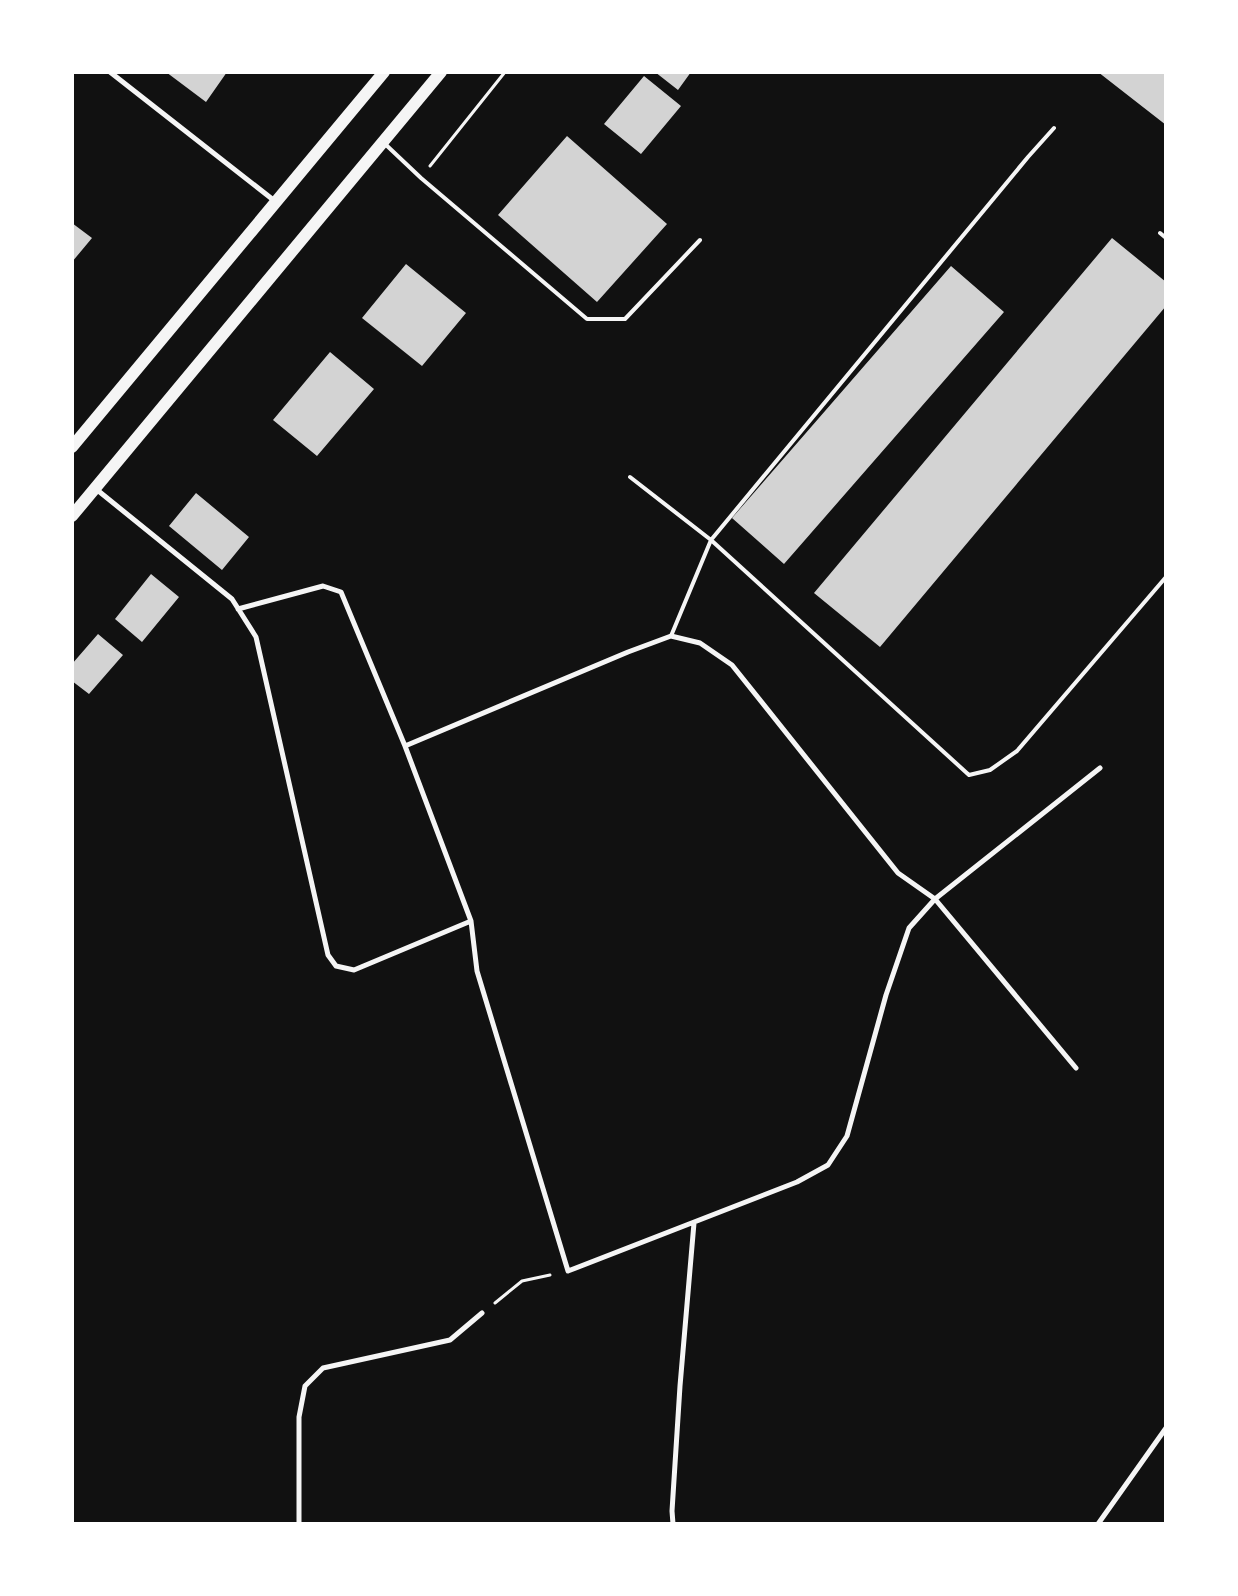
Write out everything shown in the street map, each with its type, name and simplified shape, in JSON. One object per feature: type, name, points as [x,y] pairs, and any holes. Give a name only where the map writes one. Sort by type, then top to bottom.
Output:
[{"type":"main road","points":[[72,447],[384,72]]},
{"type":"main road","points":[[72,516],[442,72]]},
{"type":"street","points":[[110,72],[276,202]]},
{"type":"street","points":[[95,489],[232,599],[256,637],[328,955],[336,966],[354,970],[471,921]]},
{"type":"street","points":[[238,609],[323,586],[341,592],[405,746],[471,921],[476,971],[568,1271],[797,1182],[828,1165],[847,1136],[886,995],[908,928],[935,899],[1100,768]]},
{"type":"street","points":[[405,746],[628,652],[671,636],[700,642],[732,665],[898,873],[935,899],[1076,1068]]},
{"type":"street","points":[[673,1524],[672,1511],[680,1386],[694,1223]]},
{"type":"street","points":[[299,1524],[299,1417],[305,1386],[323,1368],[450,1340],[482,1313]]},
{"type":"street","points":[[1098,1524],[1166,1428]]},
{"type":"lane","points":[[671,636],[711,540],[1054,128]]},
{"type":"lane","points":[[383,143],[421,178],[587,319],[625,319],[700,240]]},
{"type":"lane","points":[[1160,233],[1166,238]]},
{"type":"lane","points":[[630,476],[711,540],[969,775],[990,770],[1017,751],[1166,576]]},
{"type":"path","points":[[421,178],[505,72]]},
{"type":"path","points":[[482,1313],[522,1281],[568,1271]]},
{"type":"building","points":[[166,72],[227,72],[206,102]]},
{"type":"building","points":[[655,72],[691,72],[678,90]]},
{"type":"building","points":[[1098,72],[1166,72],[1166,125]]},
{"type":"building","points":[[644,76],[681,106],[641,154],[604,124]]},
{"type":"building","points":[[567,136],[667,224],[597,302],[498,215]]},
{"type":"building","points":[[72,223],[92,238],[72,262]]},
{"type":"building","points":[[1112,238],[1166,282],[1166,306],[880,647],[814,593]]},
{"type":"building","points":[[406,264],[466,313],[422,366],[362,318]]},
{"type":"building","points":[[951,266],[1004,312],[784,564],[732,518]]},
{"type":"building","points":[[330,352],[374,389],[317,456],[273,420]]},
{"type":"building","points":[[196,493],[249,537],[222,570],[169,526]]},
{"type":"building","points":[[151,574],[179,597],[142,642],[115,619]]},
{"type":"building","points":[[98,634],[123,655],[89,694],[72,681],[72,664]]}]
